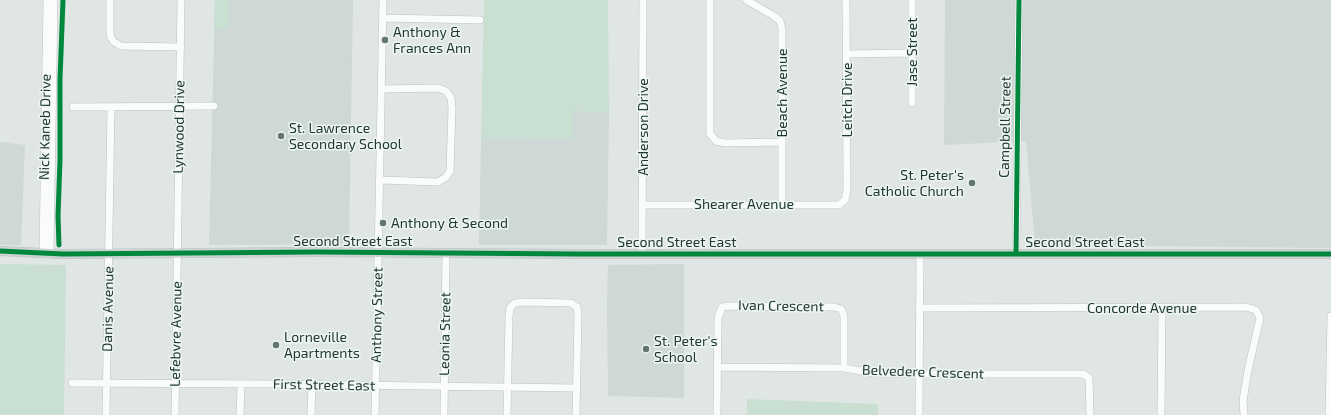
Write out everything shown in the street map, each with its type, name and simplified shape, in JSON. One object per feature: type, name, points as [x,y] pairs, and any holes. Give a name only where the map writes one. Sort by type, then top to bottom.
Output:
[{"type":"main road","name":"Second Street East","points":[[0,251],[47,254],[377,252],[1331,254]]},
{"type":"main road","name":"Second Street East","points":[[0,256],[22,252]]},
{"type":"street","name":"Nick Kaneb Drive","points":[[47,0],[47,254]]},
{"type":"street","name":"Nick Kaneb Drive","points":[[47,254],[54,0]]},
{"type":"street","points":[[110,0],[110,31],[111,38],[114,42],[121,46],[181,47]]},
{"type":"street","name":"Lynwood Drive","points":[[177,253],[181,0]]},
{"type":"street","name":"Anthony Street","points":[[375,415],[383,0]]},
{"type":"street","name":"Anderson Drive","points":[[642,253],[643,0]]},
{"type":"street","points":[[710,0],[710,134],[716,141],[725,143],[782,142]]},
{"type":"street","name":"Beach Avenue","points":[[746,0],[774,16],[780,21],[782,29],[782,204]]},
{"type":"street","name":"Leitch Drive","points":[[845,200],[847,190],[846,0]]},
{"type":"street","name":"Jase Street","points":[[912,0],[912,103]]},
{"type":"street","name":"Campbell Street","points":[[1016,254],[1019,0]]},
{"type":"street","points":[[383,18],[480,20]]},
{"type":"street","points":[[847,54],[911,54]]},
{"type":"street","points":[[380,180],[438,182],[446,177],[450,170],[452,108],[451,98],[446,91],[438,88],[382,89]]},
{"type":"street","points":[[73,107],[214,106]]},
{"type":"street","name":"Danis Avenue","points":[[106,415],[111,107]]},
{"type":"street","name":"Shearer Avenue","points":[[642,205],[839,205],[845,200]]},
{"type":"street","name":"Lefebvre Avenue","points":[[175,415],[177,253]]},
{"type":"street","name":"Leonia Street","points":[[444,415],[446,253]]},
{"type":"street","points":[[919,415],[918,374],[920,254]]},
{"type":"street","points":[[507,415],[510,308],[515,303],[524,302],[571,303],[577,307],[576,415]]},
{"type":"street","name":"Ivan Crescent","points":[[717,415],[718,318],[722,307],[819,306],[841,309],[844,316],[844,368]]},
{"type":"street","name":"Concorde Avenue","points":[[919,308],[1246,307],[1256,310],[1260,318],[1242,401],[1244,415]]},
{"type":"street","points":[[1162,308],[1162,415]]},
{"type":"street","points":[[1329,415],[1331,316]]},
{"type":"street","name":"Belvedere Crescent","points":[[718,367],[844,368],[873,373],[918,374],[1083,374],[1089,378],[1090,415]]},
{"type":"street","name":"First Street East","points":[[72,383],[312,384],[576,388]]},
{"type":"street","points":[[240,415],[241,384]]},
{"type":"street","points":[[312,384],[312,415]]},
{"type":"shaded area","name":"St. Lawrence Secondary School","points":[[215,0],[353,0],[349,244],[209,245]]},
{"type":"shaded area","points":[[945,0],[1331,0],[1331,248],[1035,245],[1026,141],[944,145]]},
{"type":"shaded area","points":[[573,111],[609,112],[607,245],[479,245],[481,138],[572,139]]},
{"type":"shaded area","points":[[0,142],[25,145],[21,245],[0,245]]},
{"type":"shaded area","name":"St. Peter's School","points":[[684,264],[684,398],[608,396],[608,265]]},
{"type":"green space","points":[[215,0],[228,0],[228,28],[214,28]]},
{"type":"green space","points":[[484,0],[608,0],[609,112],[573,111],[573,139],[481,138]]},
{"type":"green space","points":[[0,264],[66,265],[64,415],[0,415]]},
{"type":"green space","points":[[747,399],[878,404],[878,415],[747,415]]},
{"type":"cycle path","points":[[59,245],[60,79],[63,0]]},
{"type":"cycle path","points":[[1016,254],[1019,0]]},
{"type":"cycle path","points":[[0,251],[63,254],[317,252],[579,254],[1331,254]]},
{"type":"place","name":"Anthony & Frances Ann","points":[[385,40]]},
{"type":"place","name":"St. Lawrence Secondary School","points":[[281,136]]},
{"type":"place","name":"St. Peter's Catholic Church","points":[[972,183]]},
{"type":"place","name":"Anthony & Second","points":[[383,223]]},
{"type":"place","name":"Lorneville Apartments","points":[[276,345]]},
{"type":"place","name":"St. Peter's School","points":[[646,349]]}]
